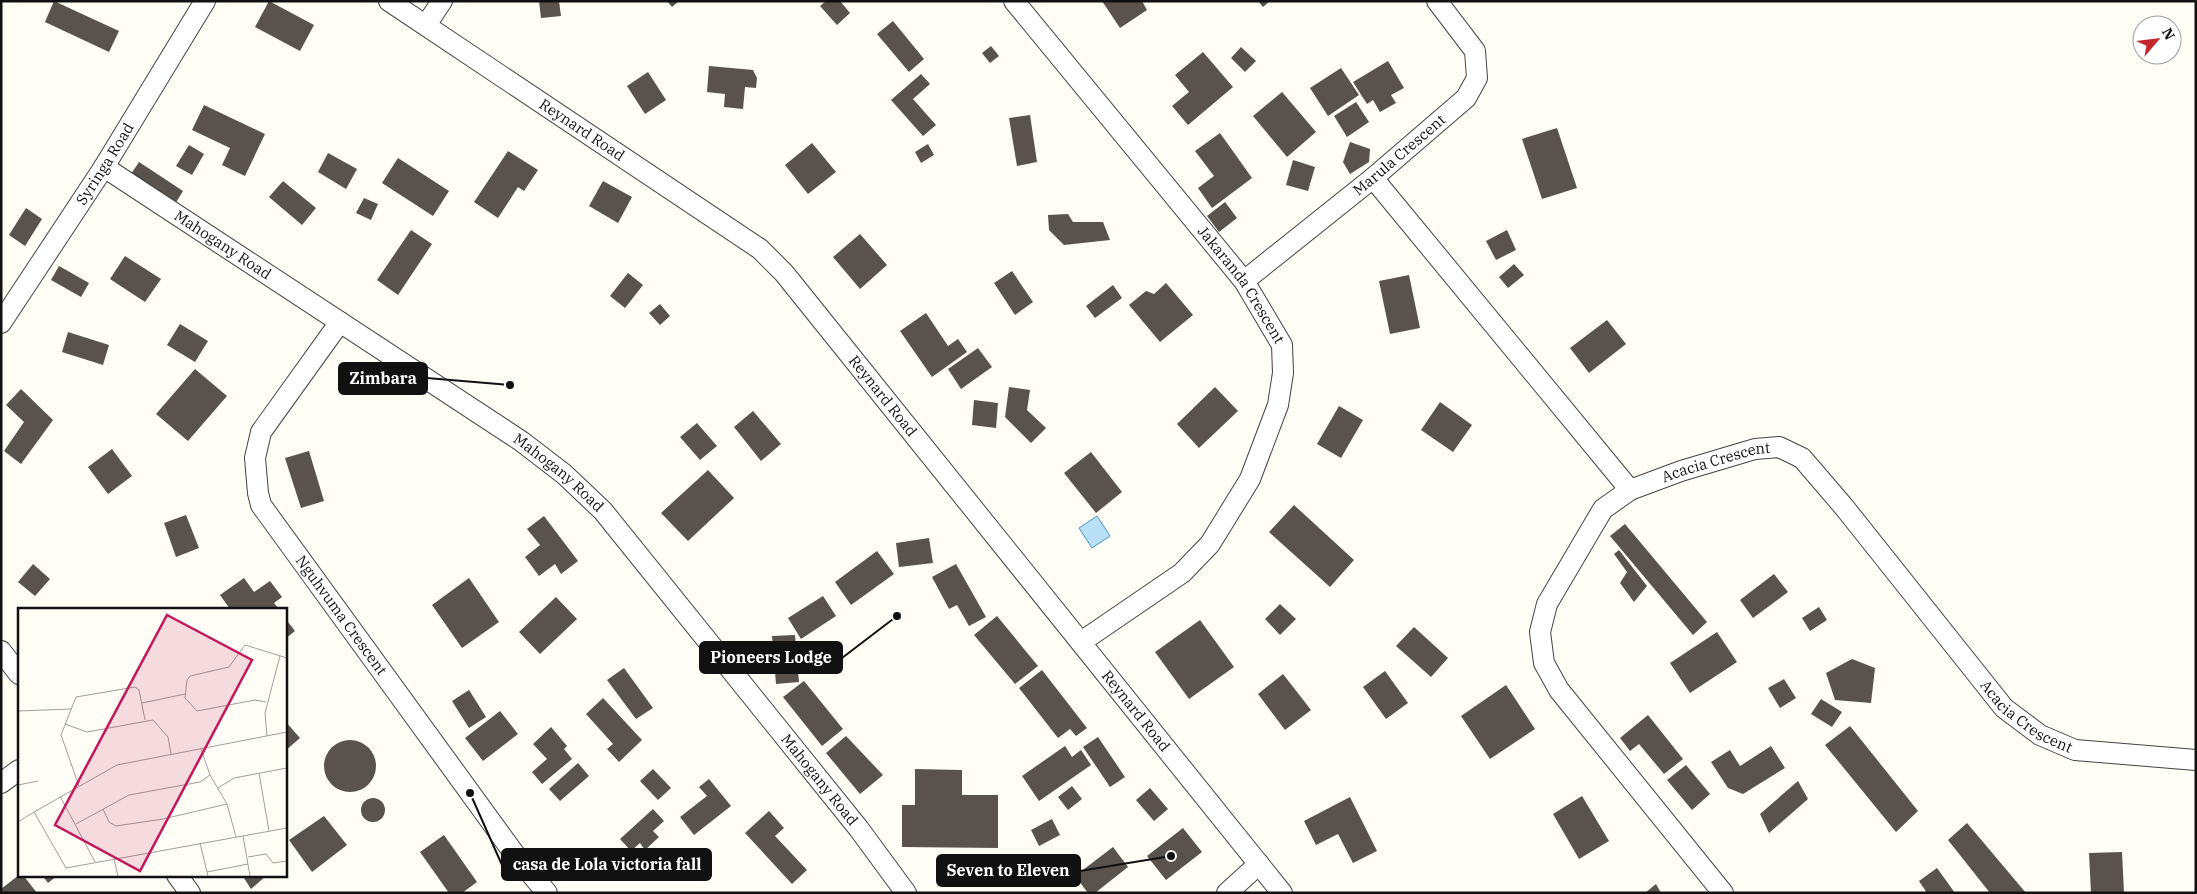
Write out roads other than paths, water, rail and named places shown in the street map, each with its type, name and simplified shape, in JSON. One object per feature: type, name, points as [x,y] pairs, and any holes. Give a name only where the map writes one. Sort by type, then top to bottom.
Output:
[{"type":"street","name":"Syringa Road","points":[[1,323],[104,167],[205,1]]},
{"type":"street","name":"Reynard Road","points":[[389,1],[760,249],[784,273],[1282,893]]},
{"type":"street","points":[[426,25],[442,1]]},
{"type":"street","name":"Jakaranda Crescent","points":[[1014,1],[1244,281],[1282,345],[1283,373],[1278,405],[1250,479],[1210,544],[1182,574],[1081,642]]},
{"type":"street","name":"Marula Crescent","points":[[1244,281],[1373,178],[1466,98],[1477,78],[1475,51],[1437,1]]},
{"type":"street","name":"Mahogany Road","points":[[104,167],[520,441],[564,474],[603,512],[859,829],[906,893]]},
{"type":"street","points":[[1373,178],[1630,490]]},
{"type":"street","name":"Nguhvuma Crescent","points":[[340,322],[261,432],[255,458],[258,493],[262,505],[516,856],[547,893]]},
{"type":"street","name":"Acacia Crescent","points":[[1723,893],[1558,690],[1544,663],[1540,632],[1547,604],[1603,509],[1630,490],[1681,470],[1755,449],[1779,448],[1802,458],[1844,507],[2004,708],[2040,735],[2075,750],[2196,760]]},
{"type":"street","points":[[1,651],[18,673]]},
{"type":"street","points":[[1,783],[18,771]]},
{"type":"street","points":[[1227,893],[1259,864]]},
{"type":"street","points":[[178,876],[190,893]]},
{"type":"water","points":[[1097,516],[1110,536],[1092,548],[1079,528]]},
{"type":"place","name":"Zimbara","points":[[510,385]]},
{"type":"place","name":"Pioneers Lodge","points":[[897,616]]},
{"type":"place","name":"casa de Lola victoria fall","points":[[470,793]]},
{"type":"place","name":"Seven to Eleven","points":[[1171,856]]}]
